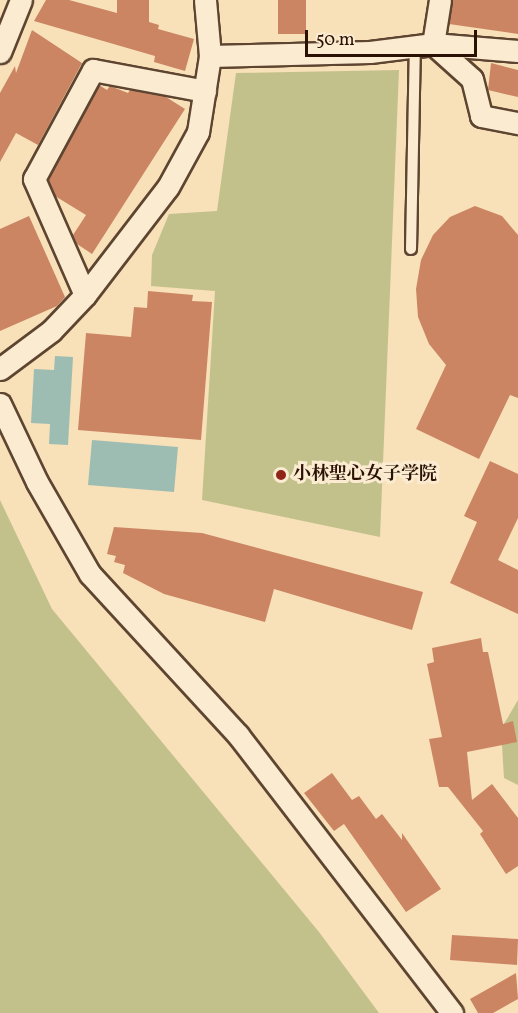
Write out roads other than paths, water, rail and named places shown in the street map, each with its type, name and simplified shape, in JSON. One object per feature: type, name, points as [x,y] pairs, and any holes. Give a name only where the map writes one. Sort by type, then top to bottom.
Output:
[{"type":"street","points":[[0,52],[21,0]]},
{"type":"street","points":[[0,369],[51,331],[84,295],[168,187],[198,132],[210,56],[205,0]]},
{"type":"street","points":[[424,46],[440,0]]},
{"type":"street","points":[[210,56],[424,46],[518,51]]},
{"type":"street","points":[[424,46],[472,79],[481,116],[518,123]]},
{"type":"street","points":[[84,295],[34,179],[93,70],[205,91]]},
{"type":"street","points":[[0,404],[37,482],[90,574],[238,735],[452,1013]]},
{"type":"lane","points":[[411,249],[424,46]]},
{"type":"water","points":[[55,356],[73,357],[68,445],[49,444],[50,424],[31,423],[34,369],[54,370]]},
{"type":"water","points":[[92,440],[178,447],[174,492],[88,485]]},
{"type":"place","name":"小林聖心女子学院","points":[[281,475]]}]
